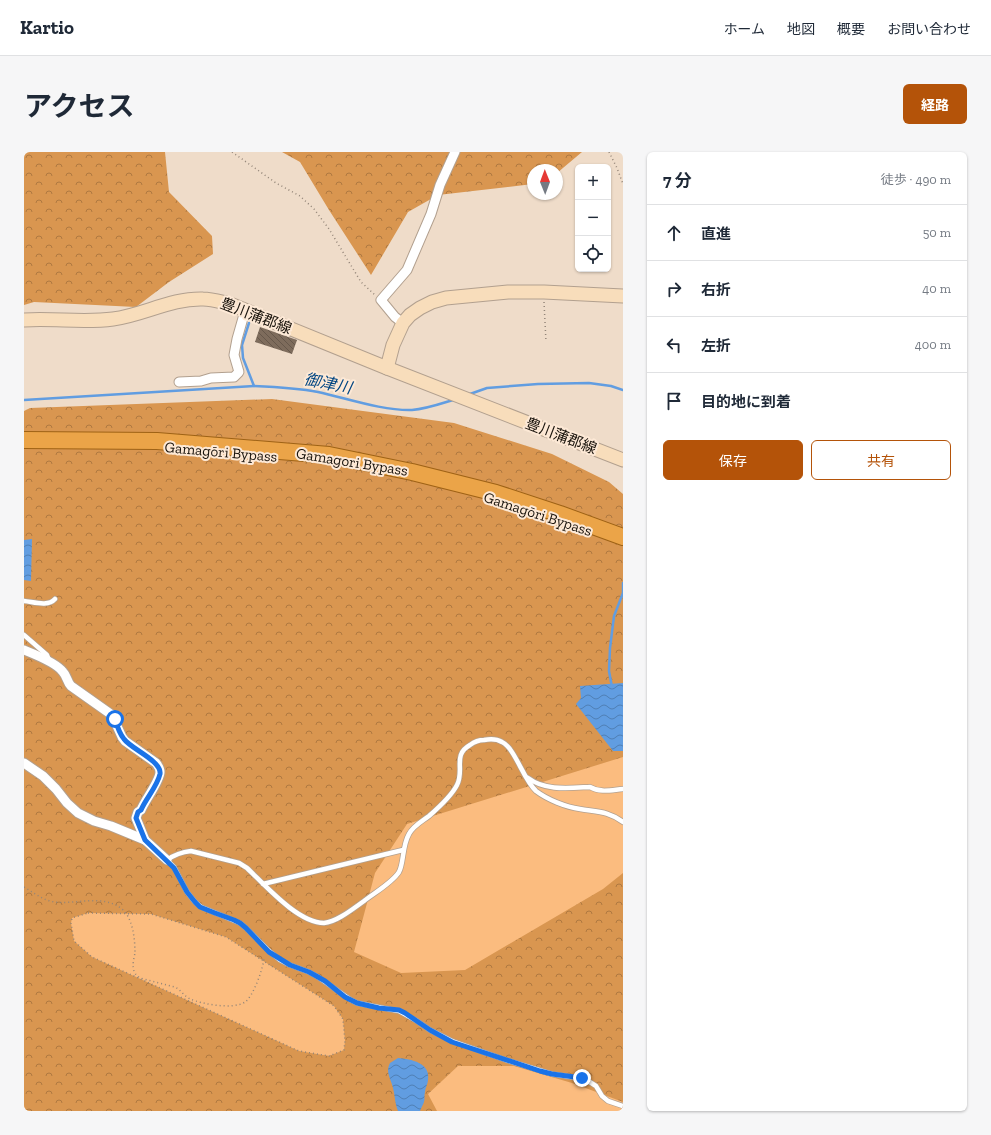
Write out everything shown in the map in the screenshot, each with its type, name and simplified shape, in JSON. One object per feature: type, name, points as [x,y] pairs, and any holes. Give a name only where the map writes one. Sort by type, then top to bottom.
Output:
[{"type":"highway","name":"Gamagori Bypass","points":[[24,440],[157,441],[329,456],[412,472],[496,494],[560,517],[623,537]]},
{"type":"highway","name":"Gamagōri Bypass","points":[[24,444],[200,448],[346,465],[404,476],[521,506],[560,517],[623,542]]},
{"type":"main road","points":[[387,368],[393,345],[403,323],[410,315],[432,302],[446,298],[508,292],[544,292],[623,296]]},
{"type":"main road","name":"豊川蒲郡線","points":[[24,320],[89,321],[114,319],[164,304],[191,299],[215,300],[230,304],[387,368],[623,460]]},
{"type":"street","points":[[403,323],[395,317],[381,300],[407,270],[431,214],[440,185],[455,152]]},
{"type":"street","points":[[179,382],[201,381],[211,378],[234,376],[239,372],[234,355],[245,311]]},
{"type":"street","points":[[24,650],[51,663],[64,672],[68,683],[71,686],[112,715],[125,741],[158,766],[160,770],[158,778],[136,818],[145,840]]},
{"type":"street","points":[[24,764],[43,776],[78,813],[94,821],[111,826],[145,840],[167,860]]},
{"type":"lane","points":[[24,601],[45,604],[52,603],[55,599]]},
{"type":"lane","points":[[24,635],[47,655],[51,663]]},
{"type":"lane","points":[[623,822],[614,816],[579,809],[548,798],[536,791],[525,777],[508,746],[502,741],[484,740],[477,741],[468,746],[460,754],[460,775],[458,784],[437,810],[411,831],[407,839],[400,871],[394,878],[348,912],[325,923],[308,918],[285,905],[243,865],[191,851],[186,851],[167,860],[174,868],[187,892],[200,907],[240,923],[269,952],[280,960],[318,977],[345,997],[357,1003],[379,1008],[399,1010],[452,1042],[552,1074],[586,1079],[596,1086],[602,1096],[608,1101],[623,1106]]},
{"type":"lane","points":[[525,777],[539,784],[556,788],[590,786],[601,791],[623,789]]},
{"type":"lane","points":[[263,884],[404,850]]},
{"type":"path","points":[[232,152],[276,182],[300,196],[314,209],[329,229],[361,282],[381,300]]},
{"type":"path","points":[[609,152],[623,184]]},
{"type":"path","points":[[544,292],[546,342]]},
{"type":"path","points":[[24,887],[44,898],[53,901],[106,901],[122,909],[133,927],[135,951],[134,970],[137,976],[175,987],[191,999],[231,1006],[245,1002],[249,998],[259,977],[264,961],[264,952],[260,942]]},
{"type":"path","points":[[88,913],[151,914],[226,937],[264,961],[334,1006],[343,1019],[345,1041],[344,1050],[328,1056],[299,1051],[92,957],[74,941],[71,923],[72,918],[88,913]]},
{"type":"shaded area","points":[[24,495],[623,629],[623,1111],[24,1111]]},
{"type":"green space","points":[[24,152],[165,152],[169,192],[212,236],[213,254],[169,282],[136,307],[34,302],[24,305]]},
{"type":"green space","points":[[282,152],[582,152],[563,168],[563,164],[527,164],[527,185],[438,195],[408,212],[371,275],[300,162]]},
{"type":"green space","points":[[272,399],[454,423],[552,454],[609,482],[623,494],[623,757],[407,824],[375,873],[354,952],[401,973],[465,970],[603,889],[623,873],[623,1102],[572,1083],[514,1066],[458,1066],[428,1094],[437,1111],[24,1111],[24,411],[30,408]],"holes":[[[88,913],[151,914],[226,937],[334,1006],[343,1019],[345,1041],[344,1050],[329,1056],[299,1051],[92,957],[74,941],[71,923],[72,918]]]},
{"type":"water","points":[[32,539],[31,581],[24,580],[24,540]]},
{"type":"water","points":[[623,683],[623,751],[613,751],[576,704],[581,698],[580,686]]},
{"type":"water","points":[[398,1058],[409,1059],[419,1063],[428,1074],[424,1102],[420,1111],[398,1111],[388,1069],[390,1063]]},
{"type":"building","points":[[260,327],[297,340],[292,354],[255,342]]},
{"type":"waterway","points":[[249,323],[242,345],[243,358],[254,386]]},
{"type":"waterway","name":"御津川","points":[[470,394],[487,388],[538,384],[589,383],[611,386],[623,390]]},
{"type":"waterway","name":"御津川","points":[[24,400],[254,386],[310,391],[365,404],[401,410],[422,409],[453,400]]},
{"type":"waterway","points":[[612,687],[609,671],[610,648],[614,616],[623,593],[623,583]]},
{"type":"route","points":[[115,719],[125,741],[156,763],[160,770],[156,783],[141,810],[138,812],[136,818],[145,840],[174,868],[187,892],[200,907],[240,923],[269,952],[280,960],[318,977],[345,997],[357,1003],[379,1008],[399,1010],[424,1027],[452,1042],[540,1071],[582,1078]]}]
